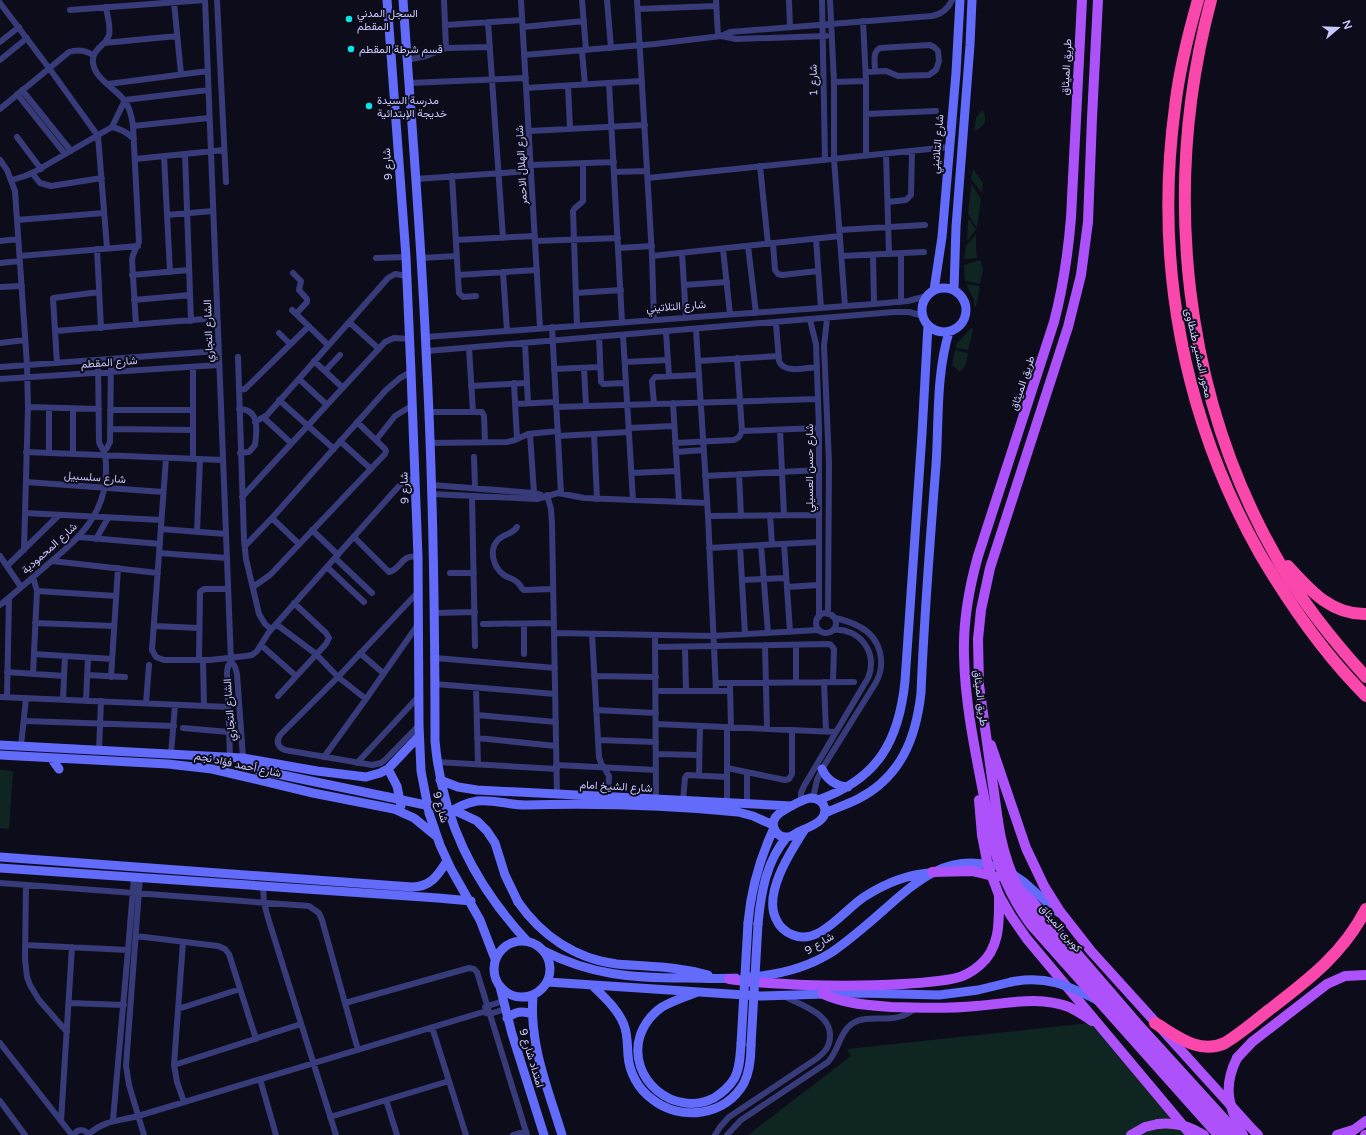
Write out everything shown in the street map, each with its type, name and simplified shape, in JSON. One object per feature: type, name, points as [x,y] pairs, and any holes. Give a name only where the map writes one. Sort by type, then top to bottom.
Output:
[{"type":"highway","name":"محور المشير طنطاوى","points":[[1198,0],[1179,81],[1172,130],[1169,180],[1168,230],[1172,280],[1185,358],[1196,401],[1210,442],[1225,483],[1244,524],[1265,562],[1301,618],[1345,674]]},
{"type":"highway","name":"محور المشير طنطاوى","points":[[1212,0],[1196,66],[1187,137],[1185,208],[1189,278],[1200,348],[1217,417],[1241,484],[1271,546],[1308,607],[1366,677]]},
{"type":"highway","points":[[1271,546],[1304,584],[1321,600],[1341,610],[1366,614]]},
{"type":"highway","points":[[1345,674],[1366,696]]},
{"type":"highway","points":[[1345,674],[1366,704]]},
{"type":"highway","points":[[1155,1023],[1188,1043],[1197,1046],[1211,1047],[1225,1043],[1323,967],[1350,936],[1366,909]]},
{"type":"main road","name":"شارع التلاتيني","points":[[931,293],[942,237],[960,0]]},
{"type":"main road","points":[[954,290],[956,227],[972,0]]},
{"type":"main road","name":"طريق الميثاق","points":[[979,766],[969,710],[965,670],[964,637],[967,604],[978,556],[1057,311],[1068,253],[1071,218],[1071,187],[1082,0]]},
{"type":"main road","name":"طريق الميثاق","points":[[979,685],[978,639],[986,582],[1073,310],[1084,258],[1088,222],[1098,0]]},
{"type":"main road","points":[[388,3],[403,2]]},
{"type":"main road","name":"شارع 9","points":[[403,2],[422,258],[426,337],[432,489],[435,742],[437,762],[449,814],[461,845],[481,884],[498,908],[527,941]]},
{"type":"main road","name":"شارع 9","points":[[388,3],[406,257],[410,339],[419,591],[419,736],[423,785],[429,813],[437,837],[447,861],[471,902],[495,959]]},
{"type":"main road","points":[[1078,63],[1094,64]]},
{"type":"main road","points":[[1071,187],[1080,182],[1089,187]]},
{"type":"main road","points":[[946,288],[954,290],[964,300],[966,313],[961,326],[949,332],[940,332],[928,325],[923,316],[922,308],[931,293],[946,288]]},
{"type":"main road","points":[[700,992],[673,1002],[661,1008],[651,1016],[644,1027],[638,1046],[639,1060],[643,1073],[650,1084],[665,1097],[678,1102],[697,1103],[710,1099],[721,1093],[734,1080],[739,1063],[741,1044],[750,900],[755,877],[774,826],[774,819],[792,806],[801,802],[816,799],[848,786],[869,771],[885,751],[896,729],[902,705],[905,681],[928,325]]},
{"type":"main road","points":[[592,985],[614,1007],[624,1024],[627,1036],[629,1063],[638,1084],[652,1100],[671,1110],[685,1113],[700,1113],[714,1109],[731,1098],[740,1088],[747,1076],[750,1063],[758,924],[762,894],[769,866],[775,853],[787,837],[820,821],[825,813],[859,798],[884,781],[903,757],[915,729],[921,693],[940,377],[942,356],[949,332]]},
{"type":"main road","name":"كوبرى الميثاق","points":[[979,685],[997,859],[1005,882],[1017,904],[1039,934],[1218,1135]]},
{"type":"main road","points":[[984,726],[1031,861],[1048,892],[1091,951],[1258,1135]]},
{"type":"main road","name":"شارع أحمد فؤاد نجم","points":[[0,745],[243,758],[361,777],[375,775],[388,769],[419,736]]},
{"type":"main road","name":"شارع أحمد فؤاد نجم","points":[[0,755],[168,764],[201,767],[233,773],[313,793],[381,806],[400,812],[420,822],[437,837]]},
{"type":"main road","points":[[52,758],[58,769]]},
{"type":"main road","points":[[243,758],[250,766],[258,770],[458,812],[477,821],[487,831],[495,843],[507,880],[518,902],[530,918],[544,932],[568,949],[587,957],[616,964],[664,966],[719,979]]},
{"type":"main road","points":[[372,765],[375,775]]},
{"type":"main road","points":[[979,766],[979,795],[982,835],[988,866],[999,895],[1011,916],[1027,939],[1191,1135]]},
{"type":"main road","name":"كوبرى الميثاق","points":[[979,766],[993,822],[1012,875],[1024,900],[1039,923],[1230,1135]]},
{"type":"main road","points":[[388,769],[397,786],[400,799],[400,812]]},
{"type":"main road","points":[[822,769],[832,782],[840,786],[848,786]]},
{"type":"main road","name":"شارع الشيخ امام","points":[[440,780],[471,790],[792,806]]},
{"type":"main road","points":[[512,805],[513,799],[517,793]]},
{"type":"main road","points":[[816,799],[824,807],[825,813]]},
{"type":"main road","name":"شارع الشيخ امام","points":[[449,814],[462,805],[478,801],[512,805],[587,804],[723,810],[753,816],[774,826],[779,835],[787,837]]},
{"type":"main road","points":[[805,829],[783,866],[775,889],[773,904],[774,915],[778,924],[786,932],[795,936],[806,938],[821,933],[863,898],[889,883],[911,875],[932,872],[965,871],[979,872],[1000,878],[1020,890],[1031,900],[1137,1023],[1240,1135]]},
{"type":"main road","points":[[0,857],[379,889],[471,902]]},
{"type":"main road","points":[[0,868],[263,886],[379,889],[424,886],[434,879],[447,861]]},
{"type":"main road","name":"شارع 9","points":[[544,951],[567,962],[605,973],[650,978],[729,979],[783,973],[822,958],[836,949],[915,883],[932,872],[945,867],[979,863],[995,866],[1024,882],[1068,921]]},
{"type":"main road","points":[[729,979],[768,983],[853,986],[911,983],[950,979],[962,976],[980,966],[995,944],[999,924],[999,895]]},
{"type":"main road","points":[[517,941],[527,941],[544,951],[550,968],[548,982],[543,988],[533,996],[524,998],[515,997],[506,993],[500,987],[494,974],[495,959],[500,951],[508,944],[517,941]]},
{"type":"main road","points":[[1243,1135],[1233,1116],[1228,1094],[1231,1072],[1237,1058],[1252,1042],[1327,984],[1345,976],[1366,975]]},
{"type":"main road","points":[[548,982],[784,996],[858,993],[945,994],[978,990],[1011,982],[1035,979],[1052,981],[1068,986],[1097,1000]]},
{"type":"main road","name":"امتداد شارع 9","points":[[500,987],[507,1018],[544,1135]]},
{"type":"main road","points":[[823,994],[844,1002],[859,1005],[916,1008],[959,1008],[1023,1001],[1047,1001],[1076,1011],[1102,1028]]},
{"type":"main road","name":"امتداد شارع 9","points":[[533,996],[532,1014],[536,1050],[562,1135]]},
{"type":"main road","points":[[507,1018],[517,1012],[532,1014]]},
{"type":"main road","points":[[1337,1135],[1351,1132],[1366,1121]]},
{"type":"main road","points":[[1130,1135],[1146,1127],[1171,1123],[1184,1126],[1204,1135]]},
{"type":"street","points":[[70,10],[130,3],[205,0]]},
{"type":"street","name":"الشارع التجاري","points":[[205,0],[231,659],[237,674],[243,758]]},
{"type":"street","points":[[217,0],[226,182]]},
{"type":"street","points":[[444,0],[446,48]]},
{"type":"street","name":"شارع الهلال الاحمر","points":[[521,0],[536,238],[540,328]]},
{"type":"street","points":[[582,0],[584,22],[585,84]]},
{"type":"street","points":[[607,0],[611,48]]},
{"type":"street","points":[[638,0],[652,246],[654,320]]},
{"type":"street","points":[[789,0],[790,27]]},
{"type":"street","name":"شارع 1","points":[[822,0],[824,160]]},
{"type":"street","name":"شارع 1","points":[[830,0],[834,82],[834,159],[846,306]]},
{"type":"street","points":[[524,55],[640,45],[719,36],[730,32],[932,16],[945,11],[952,0]]},
{"type":"street","points":[[174,2],[181,74]]},
{"type":"street","points":[[0,3],[98,136],[107,248]]},
{"type":"street","points":[[638,9],[716,3],[719,36]]},
{"type":"street","points":[[106,7],[110,31],[107,39],[93,55],[93,62],[94,68],[125,100],[132,117],[139,242],[133,255],[132,275],[136,325]]},
{"type":"street","points":[[863,21],[866,72],[866,156]]},
{"type":"street","points":[[446,25],[488,22],[584,22]]},
{"type":"street","points":[[488,22],[503,238]]},
{"type":"street","points":[[0,42],[19,27]]},
{"type":"street","points":[[719,36],[736,39],[832,35]]},
{"type":"street","points":[[104,43],[178,36]]},
{"type":"street","points":[[0,60],[27,38]]},
{"type":"street","points":[[866,72],[886,71],[898,76],[929,75],[938,67],[938,54],[936,49],[930,45],[880,48],[875,53],[875,71]]},
{"type":"street","points":[[408,60],[426,56],[446,48],[490,47]]},
{"type":"street","points":[[0,108],[69,52],[82,50],[93,55]]},
{"type":"street","points":[[108,84],[208,71]]},
{"type":"street","points":[[409,83],[526,78]]},
{"type":"street","points":[[526,88],[642,81]]},
{"type":"street","points":[[834,82],[866,81]]},
{"type":"street","points":[[609,83],[622,322]]},
{"type":"street","points":[[568,86],[570,129]]},
{"type":"street","points":[[22,90],[71,151]]},
{"type":"street","points":[[125,100],[208,90]]},
{"type":"street","points":[[17,94],[65,154]]},
{"type":"street","points":[[12,180],[41,169],[112,127],[125,100]]},
{"type":"street","points":[[866,114],[936,111]]},
{"type":"street","points":[[133,126],[209,118]]},
{"type":"street","points":[[529,131],[645,126]]},
{"type":"street","points":[[112,127],[128,133],[134,139]]},
{"type":"street","points":[[17,137],[41,169]]},
{"type":"street","points":[[648,178],[949,147]]},
{"type":"street","points":[[135,159],[224,150]]},
{"type":"street","points":[[888,202],[906,200],[911,195],[912,151]]},
{"type":"street","points":[[185,154],[191,321]]},
{"type":"street","points":[[886,154],[889,254]]},
{"type":"street","points":[[164,156],[170,272]]},
{"type":"street","points":[[0,160],[12,180],[15,191],[26,340],[28,408],[24,550]]},
{"type":"street","points":[[416,179],[499,173],[583,163],[614,162]]},
{"type":"street","points":[[577,326],[573,211],[582,201],[583,163]]},
{"type":"street","points":[[760,166],[770,244],[775,270],[778,274],[782,275],[818,271]]},
{"type":"street","points":[[614,172],[647,170]]},
{"type":"street","points":[[32,173],[40,183],[51,186],[102,178]]},
{"type":"street","points":[[452,176],[458,292],[460,296],[463,297],[476,296]]},
{"type":"street","points":[[167,215],[213,212]]},
{"type":"street","points":[[17,220],[104,213]]},
{"type":"street","points":[[652,256],[816,239],[840,233],[926,225]]},
{"type":"street","points":[[456,240],[536,238],[574,240],[618,238]]},
{"type":"street","points":[[0,241],[18,239]]},
{"type":"street","points":[[816,239],[821,308]]},
{"type":"street","points":[[0,263],[20,258],[138,246]]},
{"type":"street","points":[[619,248],[652,246]]},
{"type":"street","points":[[748,246],[756,312]]},
{"type":"street","points":[[97,249],[101,328]]},
{"type":"street","points":[[723,249],[730,314]]},
{"type":"street","points":[[842,256],[924,252]]},
{"type":"street","points":[[682,253],[686,318]]},
{"type":"street","points":[[901,253],[901,302]]},
{"type":"street","points":[[873,255],[874,304]]},
{"type":"street","points":[[422,258],[456,256]]},
{"type":"street","points":[[376,258],[406,257]]},
{"type":"street","points":[[132,275],[189,270]]},
{"type":"street","points":[[458,275],[537,270]]},
{"type":"street","points":[[503,272],[507,331]]},
{"type":"street","points":[[293,273],[301,281],[299,290],[307,299],[307,302],[294,312],[328,345]]},
{"type":"street","points":[[256,422],[264,418],[391,275],[399,274],[407,276]]},
{"type":"street","points":[[684,285],[727,282]]},
{"type":"street","points":[[0,287],[22,286]]},
{"type":"street","points":[[576,293],[621,290]]},
{"type":"street","points":[[57,363],[53,298],[99,292]]},
{"type":"street","name":"شارع التلاتيني","points":[[426,337],[901,302],[931,293]]},
{"type":"street","points":[[134,300],[190,295]]},
{"type":"street","points":[[426,351],[902,312],[923,316]]},
{"type":"street","points":[[55,331],[217,318]]},
{"type":"street","name":"شارع حسن العسيلي","points":[[827,319],[824,346],[829,470],[831,616]]},
{"type":"street","name":"شارع حسن العسيلي","points":[[810,320],[814,331],[819,428],[819,617]]},
{"type":"street","points":[[349,322],[379,349]]},
{"type":"street","points":[[776,323],[780,363],[785,368],[817,367]]},
{"type":"street","points":[[239,390],[249,385],[309,326]]},
{"type":"street","points":[[552,328],[561,493]]},
{"type":"street","points":[[696,329],[708,516],[716,691]]},
{"type":"street","points":[[814,331],[825,330]]},
{"type":"street","points":[[666,332],[669,376]]},
{"type":"street","points":[[278,333],[290,344]]},
{"type":"street","points":[[623,335],[633,500]]},
{"type":"street","points":[[242,497],[379,349],[391,339],[397,337],[410,339]]},
{"type":"street","points":[[599,337],[602,383],[626,383]]},
{"type":"street","points":[[0,343],[26,340]]},
{"type":"street","points":[[525,343],[528,403]]},
{"type":"street","points":[[469,348],[473,412]]},
{"type":"street","name":"شارع المقطم","points":[[0,367],[218,351]]},
{"type":"street","points":[[325,371],[340,355]]},
{"type":"street","points":[[698,361],[779,356]]},
{"type":"street","points":[[238,357],[244,546],[259,614],[271,630]]},
{"type":"street","points":[[675,443],[734,440],[740,437],[742,431],[737,358]]},
{"type":"street","points":[[104,453],[109,444],[111,359]]},
{"type":"street","points":[[98,360],[99,442],[104,453]]},
{"type":"street","points":[[625,362],[668,360]]},
{"type":"street","points":[[314,361],[343,388]]},
{"type":"street","name":"شارع المقطم","points":[[0,379],[219,365]]},
{"type":"street","points":[[193,459],[194,367]]},
{"type":"street","points":[[554,369],[600,367]]},
{"type":"street","points":[[584,368],[586,406]]},
{"type":"street","points":[[244,546],[272,518],[390,385],[411,372]]},
{"type":"street","points":[[654,404],[653,380],[657,377],[699,375]]},
{"type":"street","points":[[299,379],[327,405]]},
{"type":"street","points":[[471,386],[527,383]]},
{"type":"street","points":[[514,384],[517,439]]},
{"type":"street","points":[[515,404],[528,403],[586,406],[818,398]]},
{"type":"street","points":[[279,400],[334,448]]},
{"type":"street","points":[[673,403],[678,502]]},
{"type":"street","points":[[376,440],[395,416],[412,405]]},
{"type":"street","points":[[28,408],[99,409]]},
{"type":"street","points":[[49,408],[49,453]]},
{"type":"street","points":[[72,454],[73,409]]},
{"type":"street","points":[[239,409],[246,409],[252,412],[256,422],[255,446],[249,452],[240,453]]},
{"type":"street","points":[[110,410],[193,410]]},
{"type":"street","points":[[429,412],[480,411],[484,414],[485,442]]},
{"type":"street","points":[[264,418],[291,444]]},
{"type":"street","points":[[253,587],[267,578],[386,453],[385,449],[357,422]]},
{"type":"street","points":[[430,443],[507,442],[530,434],[594,434],[674,426]]},
{"type":"street","points":[[742,431],[819,428]]},
{"type":"street","points":[[110,429],[193,430]]},
{"type":"street","points":[[780,430],[784,515]]},
{"type":"street","points":[[530,434],[534,493]]},
{"type":"street","points":[[594,434],[597,499]]},
{"type":"street","points":[[340,441],[371,470]]},
{"type":"street","points":[[676,452],[704,450]]},
{"type":"street","points":[[26,452],[72,454],[104,453],[166,458],[223,460]]},
{"type":"street","name":"شارع المحمودية","points":[[0,605],[79,537],[94,517],[104,488],[106,468],[104,453]]},
{"type":"street","points":[[474,456],[475,488]]},
{"type":"street","points":[[166,458],[152,650],[156,657],[164,660],[231,659],[249,656],[258,651],[262,646],[265,637],[276,624],[401,484],[415,478]]},
{"type":"street","points":[[197,532],[200,459]]},
{"type":"street","points":[[632,473],[677,470]]},
{"type":"street","points":[[705,476],[819,470]]},
{"type":"street","points":[[739,474],[741,516]]},
{"type":"street","name":"شارع سلسبيل","points":[[26,482],[163,492]]},
{"type":"street","points":[[432,489],[475,488],[534,493],[545,496],[552,517],[557,795]]},
{"type":"street","points":[[432,489],[472,496],[537,499],[561,493],[580,498],[707,503]]},
{"type":"street","points":[[472,496],[475,646]]},
{"type":"street","points":[[25,513],[161,520]]},
{"type":"street","points":[[7,566],[60,515]]},
{"type":"street","points":[[770,515],[772,544]]},
{"type":"street","points":[[708,516],[819,515]]},
{"type":"street","points":[[96,538],[108,518]]},
{"type":"street","points":[[272,518],[299,544]]},
{"type":"street","points":[[518,527],[512,533],[501,537],[495,544],[493,558],[497,567],[504,575],[517,582],[524,590],[553,589]]},
{"type":"street","points":[[161,530],[226,534]]},
{"type":"street","points":[[312,530],[372,593]]},
{"type":"street","points":[[79,537],[160,544]]},
{"type":"street","points":[[354,537],[389,572],[397,568],[402,561],[408,557],[418,557]]},
{"type":"street","points":[[709,548],[818,542]]},
{"type":"street","points":[[784,544],[790,632]]},
{"type":"street","points":[[761,545],[768,633]]},
{"type":"street","points":[[740,546],[745,634]]},
{"type":"street","points":[[159,553],[227,558]]},
{"type":"street","points":[[0,556],[21,587]]},
{"type":"street","points":[[52,561],[158,573]]},
{"type":"street","points":[[327,567],[364,602]]},
{"type":"street","points":[[111,676],[118,568]]},
{"type":"street","points":[[450,573],[474,573]]},
{"type":"street","points":[[33,577],[37,591],[33,674]]},
{"type":"street","points":[[742,580],[786,578]]},
{"type":"street","points":[[787,587],[818,585]]},
{"type":"street","points":[[204,706],[199,628],[199,593],[204,589],[228,589]]},
{"type":"street","points":[[37,591],[116,596]]},
{"type":"street","points":[[419,591],[338,677],[282,733],[278,741],[279,746],[283,749],[372,765],[381,763],[386,759],[419,725]]},
{"type":"street","points":[[7,697],[9,598]]},
{"type":"street","points":[[278,696],[326,644],[329,638],[326,633],[294,603]]},
{"type":"street","points":[[434,613],[475,612]]},
{"type":"street","points":[[816,799],[817,780],[822,769],[878,680],[882,665],[881,655],[877,645],[868,632],[855,624],[823,614],[819,617],[816,623],[818,630]]},
{"type":"street","points":[[831,616],[835,624],[833,630]]},
{"type":"street","points":[[324,757],[366,700],[419,622]]},
{"type":"street","points":[[35,623],[114,626]]},
{"type":"street","points":[[276,624],[316,654],[338,677],[366,700]]},
{"type":"street","points":[[483,624],[554,624]]},
{"type":"street","points":[[524,624],[524,654]]},
{"type":"street","points":[[154,626],[199,628]]},
{"type":"street","points":[[554,633],[714,636],[818,630],[824,633],[829,633],[833,630],[841,630],[850,632],[861,638],[868,649],[871,661],[871,670],[868,678],[804,786],[801,793],[801,802]]},
{"type":"street","points":[[592,634],[599,757],[608,773],[608,798]]},
{"type":"street","points":[[656,635],[656,800]]},
{"type":"street","points":[[656,647],[829,644],[834,649],[833,682]]},
{"type":"street","points":[[765,645],[767,729]]},
{"type":"street","points":[[796,645],[796,682]]},
{"type":"street","points":[[262,646],[296,676]]},
{"type":"street","points":[[685,647],[686,691]]},
{"type":"street","points":[[360,653],[383,673]]},
{"type":"street","points":[[34,654],[112,659]]},
{"type":"street","points":[[63,700],[65,656]]},
{"type":"street","points":[[86,701],[88,658]]},
{"type":"street","points":[[435,658],[555,668]]},
{"type":"street","name":"الشارع التجاري","points":[[230,757],[226,672],[231,659]]},
{"type":"street","points":[[146,703],[149,664]]},
{"type":"street","points":[[7,672],[64,676]]},
{"type":"street","points":[[88,675],[125,677]]},
{"type":"street","points":[[594,676],[656,677]]},
{"type":"street","points":[[824,682],[826,732]]},
{"type":"street","points":[[716,683],[854,682]]},
{"type":"street","points":[[727,803],[730,683]]},
{"type":"street","points":[[435,684],[555,694]]},
{"type":"street","points":[[476,688],[478,764]]},
{"type":"street","points":[[656,691],[730,691]]},
{"type":"street","points":[[357,763],[419,696]]},
{"type":"street","points":[[0,697],[228,708]]},
{"type":"street","points":[[21,746],[26,698]]},
{"type":"street","points":[[98,750],[101,701]]},
{"type":"street","points":[[171,754],[175,705]]},
{"type":"street","points":[[596,710],[656,713]]},
{"type":"street","points":[[476,715],[556,722]]},
{"type":"street","points":[[24,720],[174,726]]},
{"type":"street","points":[[656,724],[836,732]]},
{"type":"street","points":[[699,775],[700,726]]},
{"type":"street","points":[[184,728],[229,732]]},
{"type":"street","points":[[727,768],[785,780],[790,778],[792,774],[792,730]]},
{"type":"street","points":[[477,738],[556,746]]},
{"type":"street","points":[[598,740],[656,742]]},
{"type":"street","points":[[656,754],[699,755]]},
{"type":"street","points":[[437,762],[656,770]]},
{"type":"street","points":[[747,772],[747,804]]},
{"type":"street","points":[[683,801],[685,777],[688,774],[727,777]]},
{"type":"street","points":[[137,877],[136,936],[127,1072],[129,1085],[144,1135]]},
{"type":"street","points":[[0,883],[306,905],[313,908],[319,913],[322,920],[358,1050]]},
{"type":"street","points":[[26,885],[25,968],[30,985],[39,1000],[67,1032]]},
{"type":"street","points":[[263,886],[264,903],[268,918],[336,1135]]},
{"type":"street","points":[[113,1120],[128,950],[136,893]]},
{"type":"street","points":[[136,936],[225,948],[229,954],[256,1039]]},
{"type":"street","points":[[183,942],[174,1065],[177,1082],[184,1102]]},
{"type":"street","points":[[25,945],[128,950]]},
{"type":"street","points":[[61,1121],[72,947]]},
{"type":"street","points":[[345,1003],[471,968],[474,969],[477,972],[527,1133],[513,1135]]},
{"type":"street","points":[[178,1009],[240,989]]},
{"type":"street","points":[[715,1135],[729,1117],[816,1059],[823,1054],[828,1047],[830,1030],[824,1019],[784,996]]},
{"type":"street","points":[[131,1011],[127,1012],[124,1005],[127,998],[132,1000]]},
{"type":"street","points":[[69,1003],[124,1005]]},
{"type":"street","points":[[482,1012],[487,1006],[504,1005]]},
{"type":"street","points":[[0,1042],[73,1135],[77,1131],[82,1130],[89,1134],[98,1126],[113,1120],[138,1116],[482,1012],[490,1014],[504,1005]]},
{"type":"street","points":[[727,1135],[741,1120],[828,1062],[836,1051],[844,1031],[853,1023],[865,1020],[896,1018],[909,1013],[916,1008]]},
{"type":"street","points":[[174,1065],[301,1024]]},
{"type":"street","points":[[432,1027],[466,1135]]},
{"type":"street","points":[[260,1080],[276,1135]]},
{"type":"street","points":[[330,1117],[449,1081]]},
{"type":"street","points":[[386,1100],[397,1135]]},
{"type":"street","points":[[0,1101],[23,1133],[15,1135]]},
{"type":"green space","points":[[982,110],[985,117],[984,123],[978,130],[974,131],[976,118]]},
{"type":"green space","points":[[973,169],[983,183],[982,193],[971,179]]},
{"type":"green space","points":[[971,185],[981,199],[977,228],[968,214]]},
{"type":"green space","points":[[968,220],[970,220],[976,230],[967,241]]},
{"type":"green space","points":[[976,234],[977,258],[964,259],[966,246]]},
{"type":"green space","points":[[980,260],[983,269],[980,284],[965,281],[964,265]]},
{"type":"green space","points":[[966,284],[980,286],[976,307],[974,306],[974,300]]},
{"type":"green space","points":[[971,328],[973,329],[968,350],[956,348],[956,345]]},
{"type":"green space","points":[[955,350],[968,353],[966,364],[960,372],[952,365]]},
{"type":"green space","points":[[0,770],[13,771],[9,829],[0,828]]},
{"type":"green space","points":[[1090,1023],[1189,1135],[748,1135],[851,1056],[847,1049]]},
{"type":"place","name":"السجل المدني المقطم","points":[[349,19]]},
{"type":"place","name":"قسم شرطة المقطم","points":[[351,49]]},
{"type":"place","name":"مدرسة السيدة خديجة الإبتدائية","points":[[369,106]]}]
